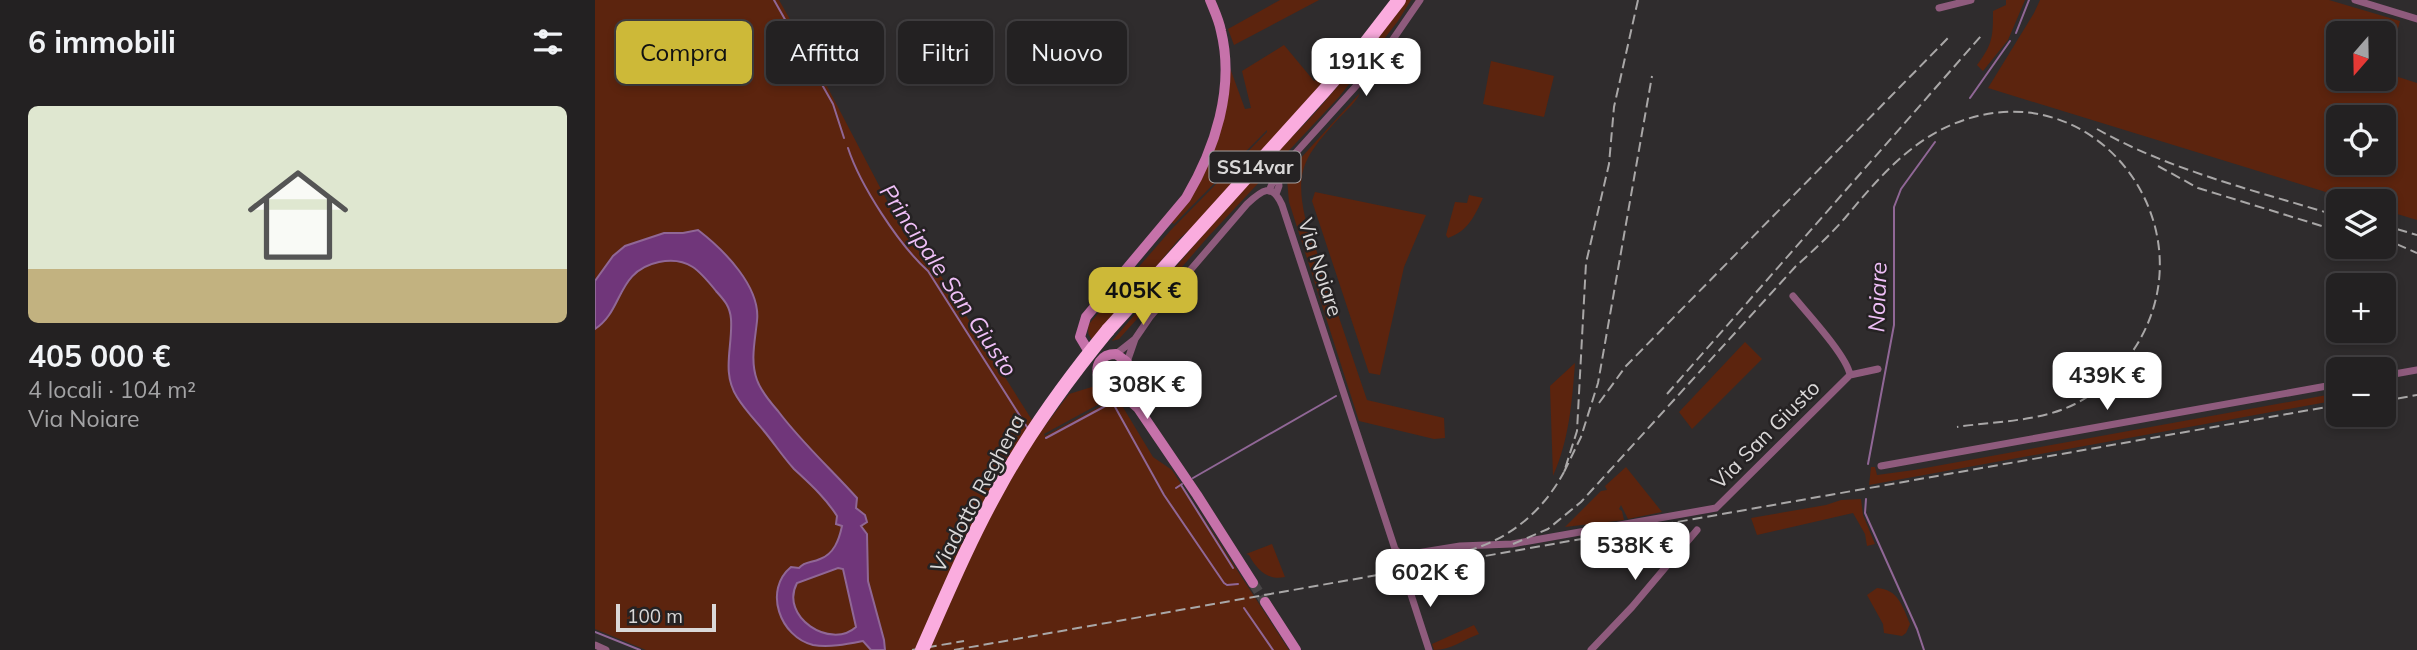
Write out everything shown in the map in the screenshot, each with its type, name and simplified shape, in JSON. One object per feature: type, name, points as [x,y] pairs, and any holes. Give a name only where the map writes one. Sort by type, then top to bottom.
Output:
[{"type":"highway","name":"Viadotto Reghena","points":[[922,650],[970,544],[1016,458],[1053,401],[1108,330],[1333,81],[1399,0]]},
{"type":"street","points":[[1210,0],[1221,30],[1226,63],[1221,111],[1215,135],[1202,168],[1185,198],[1086,317],[1080,337],[1097,366],[1099,379],[1138,408],[1253,583]]},
{"type":"street","points":[[1138,408],[1127,362],[1135,338],[1247,204],[1259,193],[1272,193],[1279,186],[1278,176],[1281,169],[1376,64],[1420,0]]},
{"type":"street","points":[[1939,8],[1971,0]]},
{"type":"street","points":[[2355,0],[2417,19]]},
{"type":"street","name":"Via Noiare","points":[[1272,193],[1286,218],[1397,552]]},
{"type":"street","name":"Via San Giusto","points":[[1397,552],[1417,553],[1460,546],[1513,544],[1716,508],[1850,375],[1842,359],[1794,296]]},
{"type":"street","points":[[1097,366],[1135,338]]},
{"type":"street","points":[[1089,352],[1111,355],[1127,362]]},
{"type":"street","points":[[1850,375],[1878,369]]},
{"type":"street","points":[[2396,374],[2417,370]]},
{"type":"street","points":[[1112,387],[1124,382],[1129,374]]},
{"type":"street","points":[[1881,466],[2326,386]]},
{"type":"street","points":[[1591,650],[1632,607],[1697,530]]},
{"type":"street","points":[[1405,576],[1429,650]]},
{"type":"street","points":[[1265,603],[1296,650]]},
{"type":"street","points":[[595,645],[606,650]]},
{"type":"shaded area","points":[[595,0],[779,0],[791,21],[766,21],[766,84],[826,84],[905,235],[939,273],[1041,431],[1069,394],[1095,386],[1112,397],[1044,434],[1045,436],[1112,400],[1121,404],[1153,457],[1172,470],[1289,650],[646,650],[595,629]]},
{"type":"shaded area","points":[[1280,0],[1319,0],[1234,45],[1228,29]]},
{"type":"shaded area","points":[[1404,0],[1411,0],[1339,97],[1207,238],[1119,339],[1112,341],[1271,156],[1325,101]]},
{"type":"shaded area","points":[[2006,0],[2025,0],[2008,40],[1983,71],[1977,65],[1991,40],[1993,11],[2006,5]]},
{"type":"shaded area","points":[[2040,0],[2329,0],[2400,21],[2396,36],[2396,21],[2326,21],[2326,91],[2396,91],[2396,76],[2417,83],[2417,220],[2396,214],[2396,189],[2326,189],[2326,192],[1988,88]]},
{"type":"shaded area","points":[[1284,45],[1314,81],[1324,73],[1322,85],[1204,217],[1179,239],[1094,341],[1089,334],[1089,324],[1170,231],[1267,132],[1174,224],[1171,222],[1196,185],[1214,150],[1225,113],[1230,68],[1245,109],[1251,108],[1242,71]]},
{"type":"shaded area","points":[[1491,61],[1554,76],[1544,117],[1483,104]]},
{"type":"shaded area","points":[[1360,93],[1311,152],[1306,163],[1301,186],[1305,217],[1367,400],[1444,418],[1445,438],[1434,439],[1359,421],[1289,202],[1289,171]]},
{"type":"shaded area","points":[[1315,192],[1426,215],[1404,267],[1380,375],[1369,373],[1312,201]]},
{"type":"shaded area","points":[[1469,195],[1483,198],[1465,227],[1448,238],[1446,235],[1455,202],[1467,203]]},
{"type":"shaded area","points":[[698,230],[739,270],[757,308],[753,358],[759,384],[797,434],[857,498],[856,508],[865,515],[867,522],[861,526],[867,534],[868,581],[885,650],[871,650],[863,641],[832,646],[813,645],[801,640],[784,623],[777,600],[783,577],[791,567],[799,568],[829,554],[842,526],[836,524],[837,516],[790,464],[732,388],[729,368],[729,310],[704,277],[686,263],[678,261],[659,262],[645,267],[627,282],[611,312],[595,329],[595,281],[613,256],[625,246],[664,233]],"holes":[[[838,568],[843,569],[856,627],[846,633],[834,635],[810,626],[801,618],[793,596],[797,583]]]},
{"type":"shaded area","points":[[1745,342],[1762,359],[1692,429],[1679,412]]},
{"type":"shaded area","points":[[1575,363],[1566,435],[1553,476],[1550,386]]},
{"type":"shaded area","points":[[2326,395],[2326,402],[1869,485],[1871,467],[1875,467],[1877,475]]},
{"type":"shaded area","points":[[1626,467],[1662,512],[1628,519],[1621,505],[1619,509],[1624,520],[1565,527],[1601,491],[1607,490],[1605,486]]},
{"type":"shaded area","points":[[1861,499],[1863,515],[1875,544],[1867,546],[1865,534],[1853,513],[1757,535],[1751,518],[1841,500]]},
{"type":"shaded area","points":[[1272,544],[1285,577],[1268,576],[1246,554]]},
{"type":"shaded area","points":[[1877,588],[1895,595],[1902,605],[1910,624],[1902,636],[1884,633],[1883,624],[1867,595]]},
{"type":"shaded area","points":[[1474,625],[1479,634],[1452,647],[1434,650],[1432,644]]},
{"type":"waterway","name":"Principale San Giusto","points":[[774,0],[833,104],[844,138]]},
{"type":"waterway","name":"Noiare","points":[[2016,33],[2029,0]]},
{"type":"waterway","name":"Noiare","points":[[1970,98],[2010,41]]},
{"type":"waterway","name":"Noiare","points":[[1868,464],[1894,325],[1894,207],[1901,189],[1935,142]]},
{"type":"waterway","name":"Principale San Giusto","points":[[848,148],[861,179],[882,214],[905,246],[928,271],[1027,427]]},
{"type":"waterway","points":[[1193,478],[1336,396]]},
{"type":"waterway","name":"Principale San Giusto","points":[[1046,438],[1111,403],[1114,405],[1164,495],[1224,583],[1238,584]]},
{"type":"waterway","points":[[1176,488],[1182,484]]},
{"type":"waterway","points":[[1181,485],[1233,568]]},
{"type":"waterway","name":"Noiare","points":[[1866,499],[1865,513],[1924,650]]},
{"type":"waterway","name":"Principale San Giusto","points":[[1244,608],[1273,650]]},
{"type":"waterway","points":[[595,632],[640,650]]},
{"type":"tunnel","points":[[1253,583],[1265,602]]},
{"type":"railway","points":[[1638,0],[1614,107],[1609,164],[1586,263],[1577,431],[1564,472],[1581,437],[1598,383],[1652,76]]},
{"type":"railway","points":[[1667,394],[1981,36]]},
{"type":"railway","points":[[1599,403],[1626,366],[1948,38]]},
{"type":"railway","points":[[1513,544],[1548,529],[1581,502],[1796,266],[1906,153],[1951,125],[2003,112],[2052,117],[2094,138],[2127,170],[2150,211],[2160,258],[2154,307],[2125,362],[2105,383],[2083,400],[2061,410],[2032,418],[1957,427]]},
{"type":"railway","points":[[2097,129],[2125,144],[2184,168],[2326,212]]},
{"type":"railway","points":[[2158,166],[2198,188],[2326,227]]},
{"type":"railway","points":[[2396,229],[2417,235]]},
{"type":"railway","points":[[2396,244],[2417,253]]},
{"type":"railway","points":[[2396,399],[2417,395]]},
{"type":"railway","points":[[954,650],[2326,407]]},
{"type":"railway","points":[[1467,551],[1497,539],[1524,522],[1546,499],[1564,472]]},
{"type":"railway","points":[[912,650],[964,641]]}]
